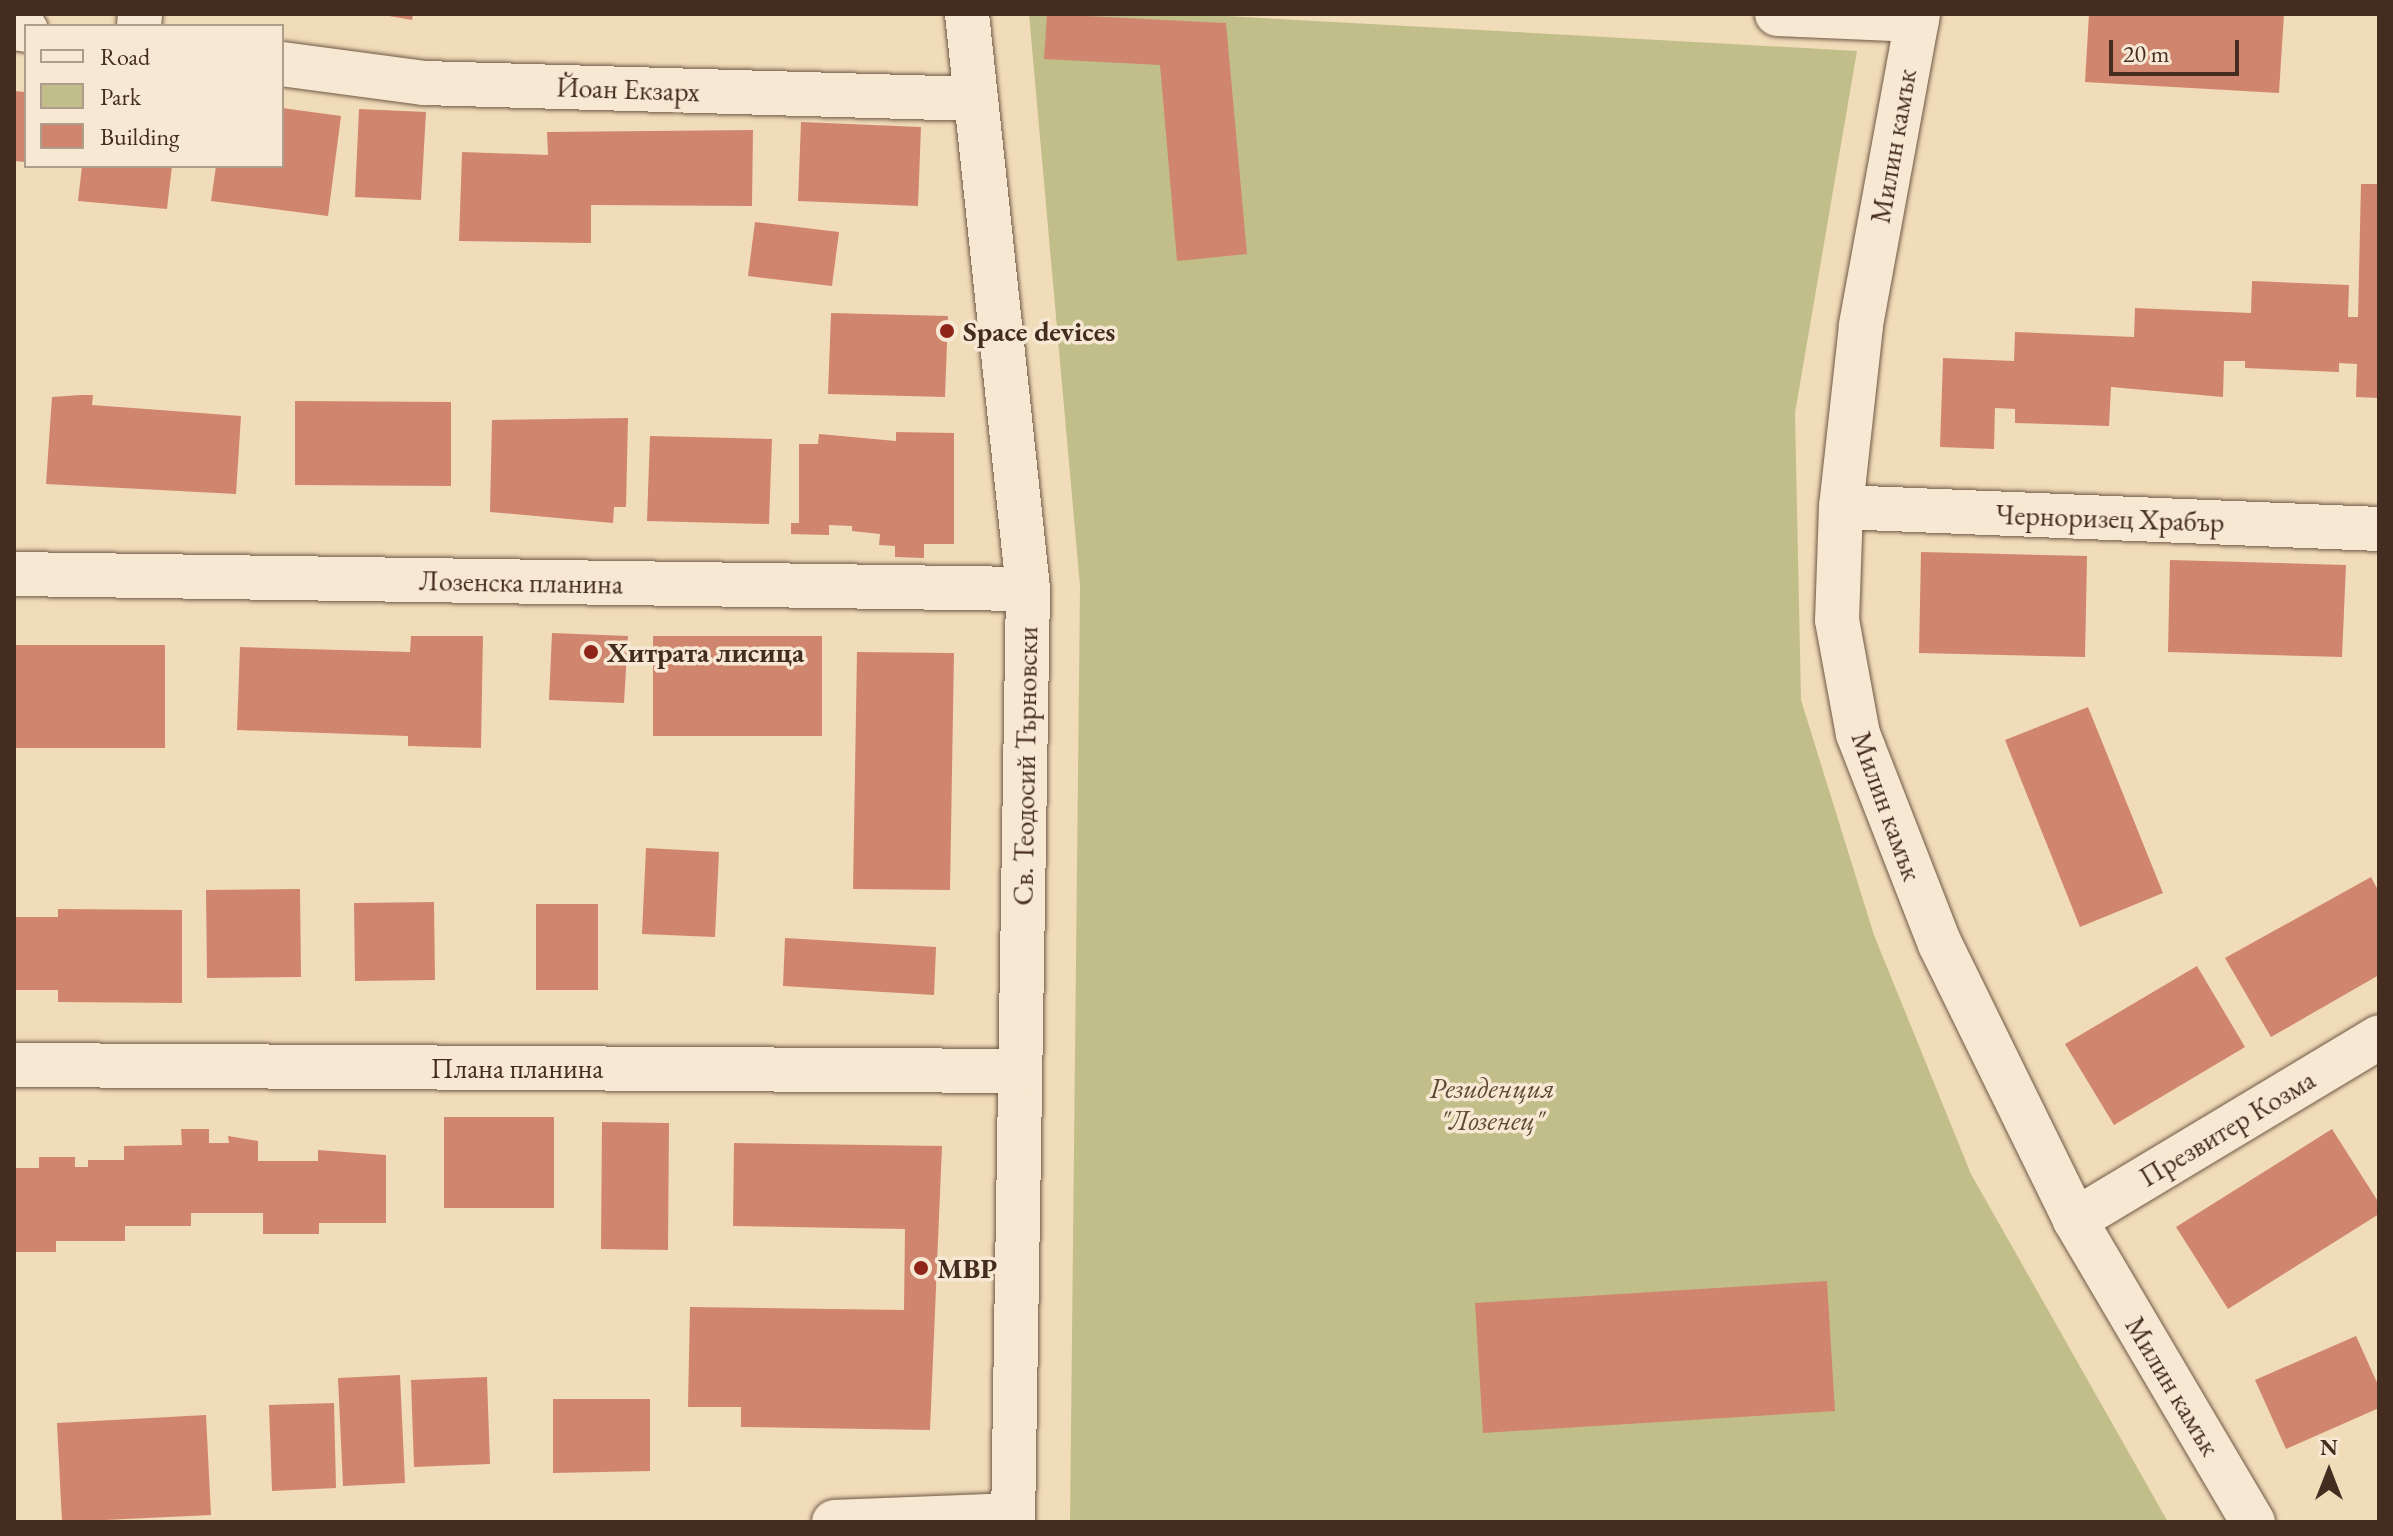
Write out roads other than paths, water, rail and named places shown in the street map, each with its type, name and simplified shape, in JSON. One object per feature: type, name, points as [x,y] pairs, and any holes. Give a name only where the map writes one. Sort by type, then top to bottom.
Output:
[{"type":"street","name":"Св. Теодосий Търновски","points":[[967,14],[1028,589],[1013,1518]]},
{"type":"street","points":[[1777,14],[1917,17]]},
{"type":"street","name":"Милин камък","points":[[1917,17],[1861,326],[1841,507],[1837,620],[1858,734],[1940,944],[2075,1220],[2253,1522]]},
{"type":"street","name":"Йоан Екзарх","points":[[284,64],[424,83],[976,99]]},
{"type":"street","name":"Черноризец Храбър","points":[[1841,507],[2379,529]]},
{"type":"street","name":"Лозенска планина","points":[[14,574],[1028,589]]},
{"type":"street","name":"Презвитер Козма","points":[[2075,1220],[2379,1037]]},
{"type":"street","name":"Плана планина","points":[[14,1065],[1020,1071]]},
{"type":"street","points":[[834,1522],[1013,1518]]},
{"type":"place","name":"Space devices","points":[[947,331]]},
{"type":"place","name":"Хитрата лисица","points":[[591,652]]},
{"type":"place","name":"МВР","points":[[921,1268]]},
{"type":"park label","name":"Резиденция \"Лозенец\"","points":[[1492,1104]]}]
